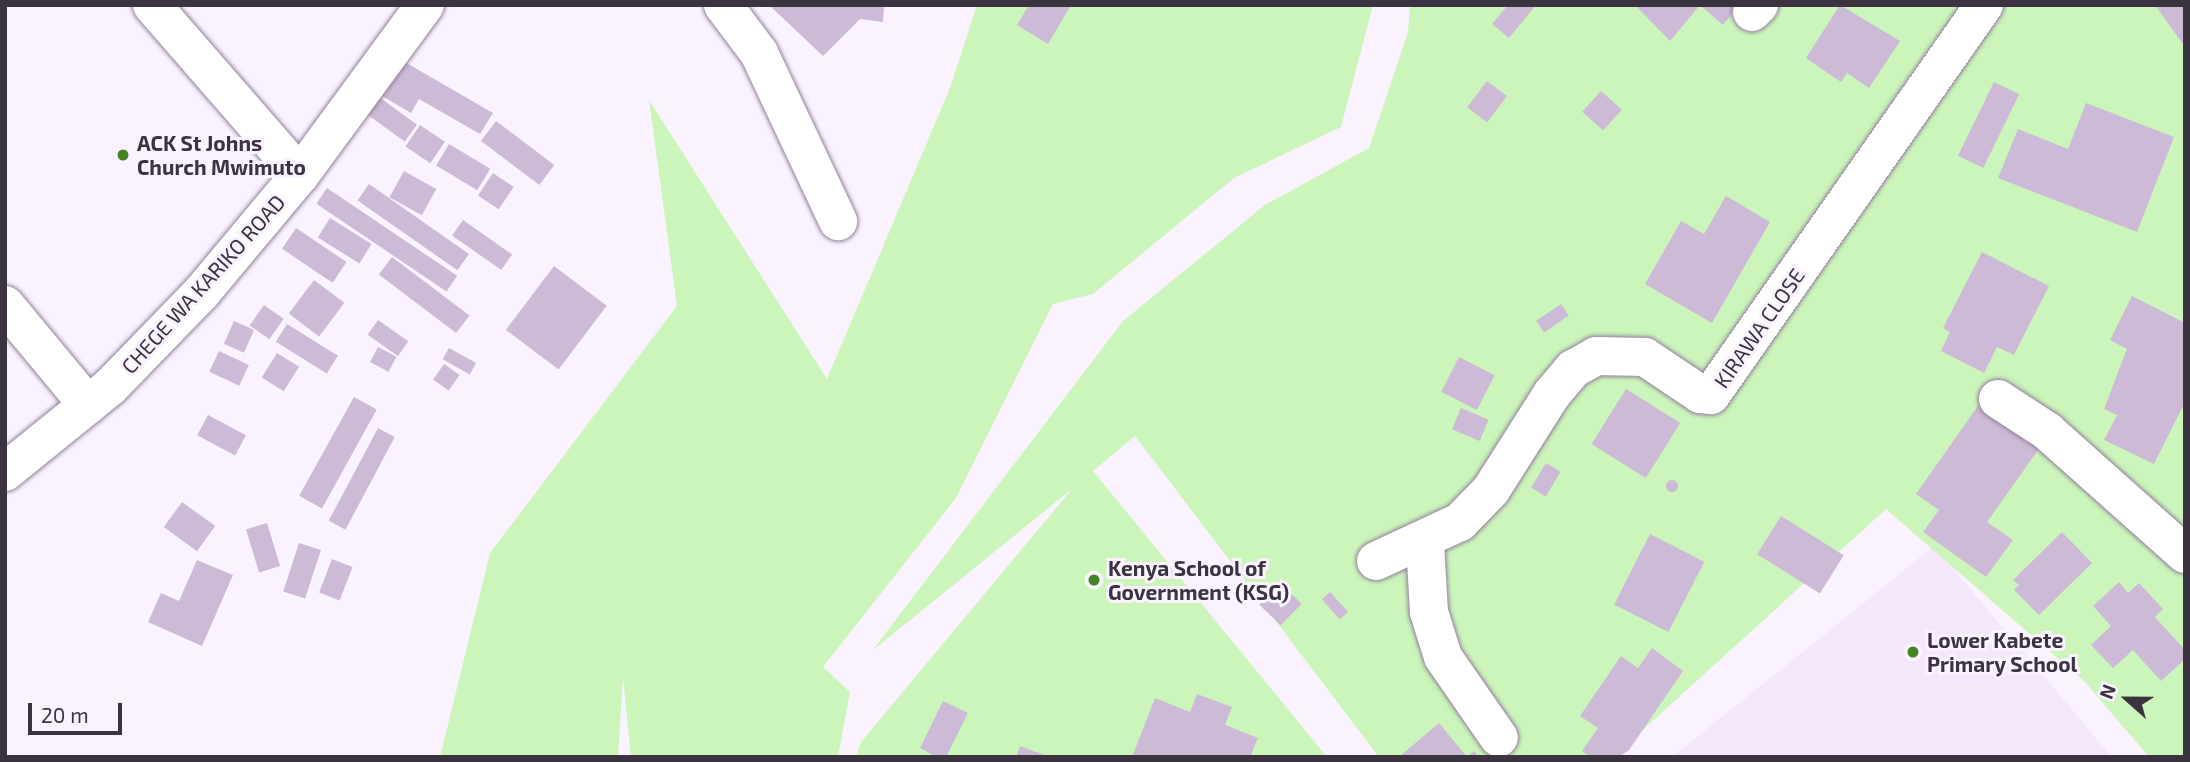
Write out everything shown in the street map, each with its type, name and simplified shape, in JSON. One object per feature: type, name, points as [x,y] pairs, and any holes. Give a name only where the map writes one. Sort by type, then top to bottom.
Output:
[{"type":"street","points":[[152,5],[300,175]]},
{"type":"street","name":"CHEGE WA KARIKO ROAD","points":[[5,472],[88,405],[202,292],[300,175],[425,5]]},
{"type":"street","points":[[723,5],[759,53],[838,221]]},
{"type":"street","name":"KIRAWA CLOSE","points":[[1376,561],[1425,543],[1460,522],[1491,490],[1552,394],[1573,369],[1596,356],[1645,357],[1700,394],[1711,395],[1967,11]]},
{"type":"street","points":[[5,305],[88,405]]},
{"type":"street","points":[[1998,399],[2047,431],[2185,554]]},
{"type":"street","points":[[1425,543],[1429,612],[1443,657],[1499,738]]},
{"type":"shaded area","name":"Lower Kabete Primary School","points":[[1934,546],[2112,757],[1672,757]]},
{"type":"green space","points":[[977,5],[1373,5],[1341,127],[1234,178],[1093,294],[1053,304],[956,498],[823,667],[850,692],[838,757],[631,757],[623,678],[618,757],[440,757],[490,553],[677,306],[649,100],[827,379],[950,88]]},
{"type":"green space","points":[[1410,5],[2185,5],[2185,757],[2149,757],[2085,682],[1886,509],[1613,757],[1379,757],[1135,436],[1093,471],[1327,757],[856,757],[861,742],[1072,489],[872,651],[1123,321],[1265,205],[1369,148],[1408,32]]},
{"type":"building","points":[[769,5],[884,5],[883,22],[860,19],[823,56]]},
{"type":"building","points":[[1029,5],[1071,5],[1048,44],[1017,25]]},
{"type":"building","points":[[1508,5],[1536,5],[1509,38],[1492,24]]},
{"type":"building","points":[[1635,5],[1700,5],[1670,41]]},
{"type":"building","points":[[1700,5],[1739,5],[1723,25]]},
{"type":"building","points":[[1840,5],[1900,41],[1869,88],[1847,73],[1841,82],[1806,58]]},
{"type":"building","points":[[2155,5],[2185,5],[2185,47]]},
{"type":"building","points":[[403,61],[493,113],[480,134],[419,99],[411,113],[382,96]]},
{"type":"building","points":[[1487,81],[1507,96],[1487,122],[1467,107]]},
{"type":"building","points":[[1994,82],[2019,94],[1983,168],[1958,156]]},
{"type":"building","points":[[1601,91],[1622,110],[1603,131],[1582,112]]},
{"type":"building","points":[[379,97],[417,125],[405,142],[367,114]]},
{"type":"building","points":[[2086,103],[2174,137],[2137,232],[1998,178],[2018,129],[2068,149]]},
{"type":"building","points":[[496,121],[554,165],[539,185],[481,141]]},
{"type":"building","points":[[420,125],[445,142],[430,163],[405,147]]},
{"type":"building","points":[[449,144],[490,169],[477,190],[436,165]]},
{"type":"building","points":[[404,171],[436,189],[422,215],[389,197]]},
{"type":"building","points":[[493,173],[514,187],[499,209],[478,195]]},
{"type":"building","points":[[369,184],[469,254],[457,270],[358,200]]},
{"type":"building","points":[[327,188],[457,276],[447,292],[316,204]]},
{"type":"building","points":[[1726,196],[1770,222],[1712,323],[1645,284],[1681,221],[1704,234]]},
{"type":"building","points":[[330,218],[372,244],[359,263],[318,238]]},
{"type":"building","points":[[463,220],[512,254],[501,270],[452,236]]},
{"type":"building","points":[[296,228],[347,262],[333,283],[282,249]]},
{"type":"building","points":[[1982,252],[2049,286],[2014,355],[1997,347],[1984,373],[1941,351],[1950,332],[1943,328]]},
{"type":"building","points":[[392,257],[469,315],[456,333],[379,275]]},
{"type":"building","points":[[554,266],[607,306],[559,370],[506,330]]},
{"type":"building","points":[[314,280],[344,303],[319,336],[289,314]]},
{"type":"building","points":[[2132,296],[2185,323],[2185,402],[2154,464],[2104,440],[2117,415],[2104,409],[2127,349],[2110,340]]},
{"type":"building","points":[[1561,304],[1569,316],[1544,332],[1536,321]]},
{"type":"building","points":[[264,305],[284,319],[269,339],[250,325]]},
{"type":"building","points":[[378,320],[408,341],[398,356],[368,335]]},
{"type":"building","points":[[234,321],[254,330],[244,353],[224,344]]},
{"type":"building","points":[[287,324],[338,356],[327,374],[276,342]]},
{"type":"building","points":[[378,347],[397,357],[389,372],[370,362]]},
{"type":"building","points":[[449,348],[476,363],[470,374],[443,359]]},
{"type":"building","points":[[219,351],[249,365],[239,386],[209,372]]},
{"type":"building","points":[[277,353],[299,367],[284,391],[262,378]]},
{"type":"building","points":[[1459,357],[1495,375],[1477,410],[1441,392]]},
{"type":"building","points":[[444,364],[460,375],[449,390],[433,380]]},
{"type":"building","points":[[1626,389],[1680,423],[1646,478],[1592,444]]},
{"type":"building","points":[[354,397],[377,410],[322,508],[299,496]]},
{"type":"building","points":[[1980,403],[2041,446],[1987,522],[2013,540],[1986,577],[1923,532],[1939,510],[1916,494]]},
{"type":"building","points":[[1461,408],[1489,420],[1480,441],[1452,429]]},
{"type":"building","points":[[208,415],[246,435],[235,455],[197,435]]},
{"type":"building","points":[[378,428],[395,437],[345,530],[329,521]]},
{"type":"building","points":[[1546,463],[1561,472],[1546,497],[1531,488]]},
{"type":"building","points":[[1672,480],[1678,486],[1672,492],[1666,486]]},
{"type":"building","points":[[182,502],[215,526],[197,551],[164,527]]},
{"type":"building","points":[[1781,516],[1844,555],[1820,593],[1757,554]]},
{"type":"building","points":[[267,523],[280,566],[259,572],[246,529]]},
{"type":"building","points":[[2062,532],[2092,563],[2039,615],[2014,590],[2019,585],[2013,580]]},
{"type":"building","points":[[1650,534],[1704,562],[1668,632],[1614,604]]},
{"type":"building","points":[[299,543],[321,550],[305,599],[283,592]]},
{"type":"building","points":[[332,559],[353,567],[340,600],[319,593]]},
{"type":"building","points":[[197,560],[233,575],[202,646],[148,622],[161,593],[179,601]]},
{"type":"building","points":[[2119,582],[2128,593],[2139,583],[2163,609],[2155,617],[2185,650],[2185,659],[2161,681],[2133,650],[2113,668],[2091,645],[2111,626],[2093,606]]},
{"type":"building","points":[[1280,583],[1302,604],[1281,625],[1259,605]]},
{"type":"building","points":[[1330,592],[1348,612],[1340,619],[1322,599]]},
{"type":"building","points":[[1652,648],[1683,671],[1629,750],[1619,757],[1590,757],[1582,751],[1598,728],[1580,716],[1621,656],[1638,668]]},
{"type":"building","points":[[1197,694],[1232,707],[1225,725],[1258,738],[1250,757],[1132,757],[1155,698],[1190,712]]},
{"type":"building","points":[[943,701],[968,713],[946,757],[937,757],[920,748]]},
{"type":"building","points":[[1439,723],[1467,757],[1399,757]]},
{"type":"building","points":[[1020,746],[1044,755],[1016,757]]},
{"type":"building","points":[[1474,751],[1479,757],[1467,757]]},
{"type":"place","name":"ACK St Johns Church Mwimuto","points":[[123,155]]},
{"type":"place","name":"Kenya School of Government (KSG)","points":[[1094,580]]},
{"type":"place","name":"Lower Kabete Primary School","points":[[1913,652]]}]
